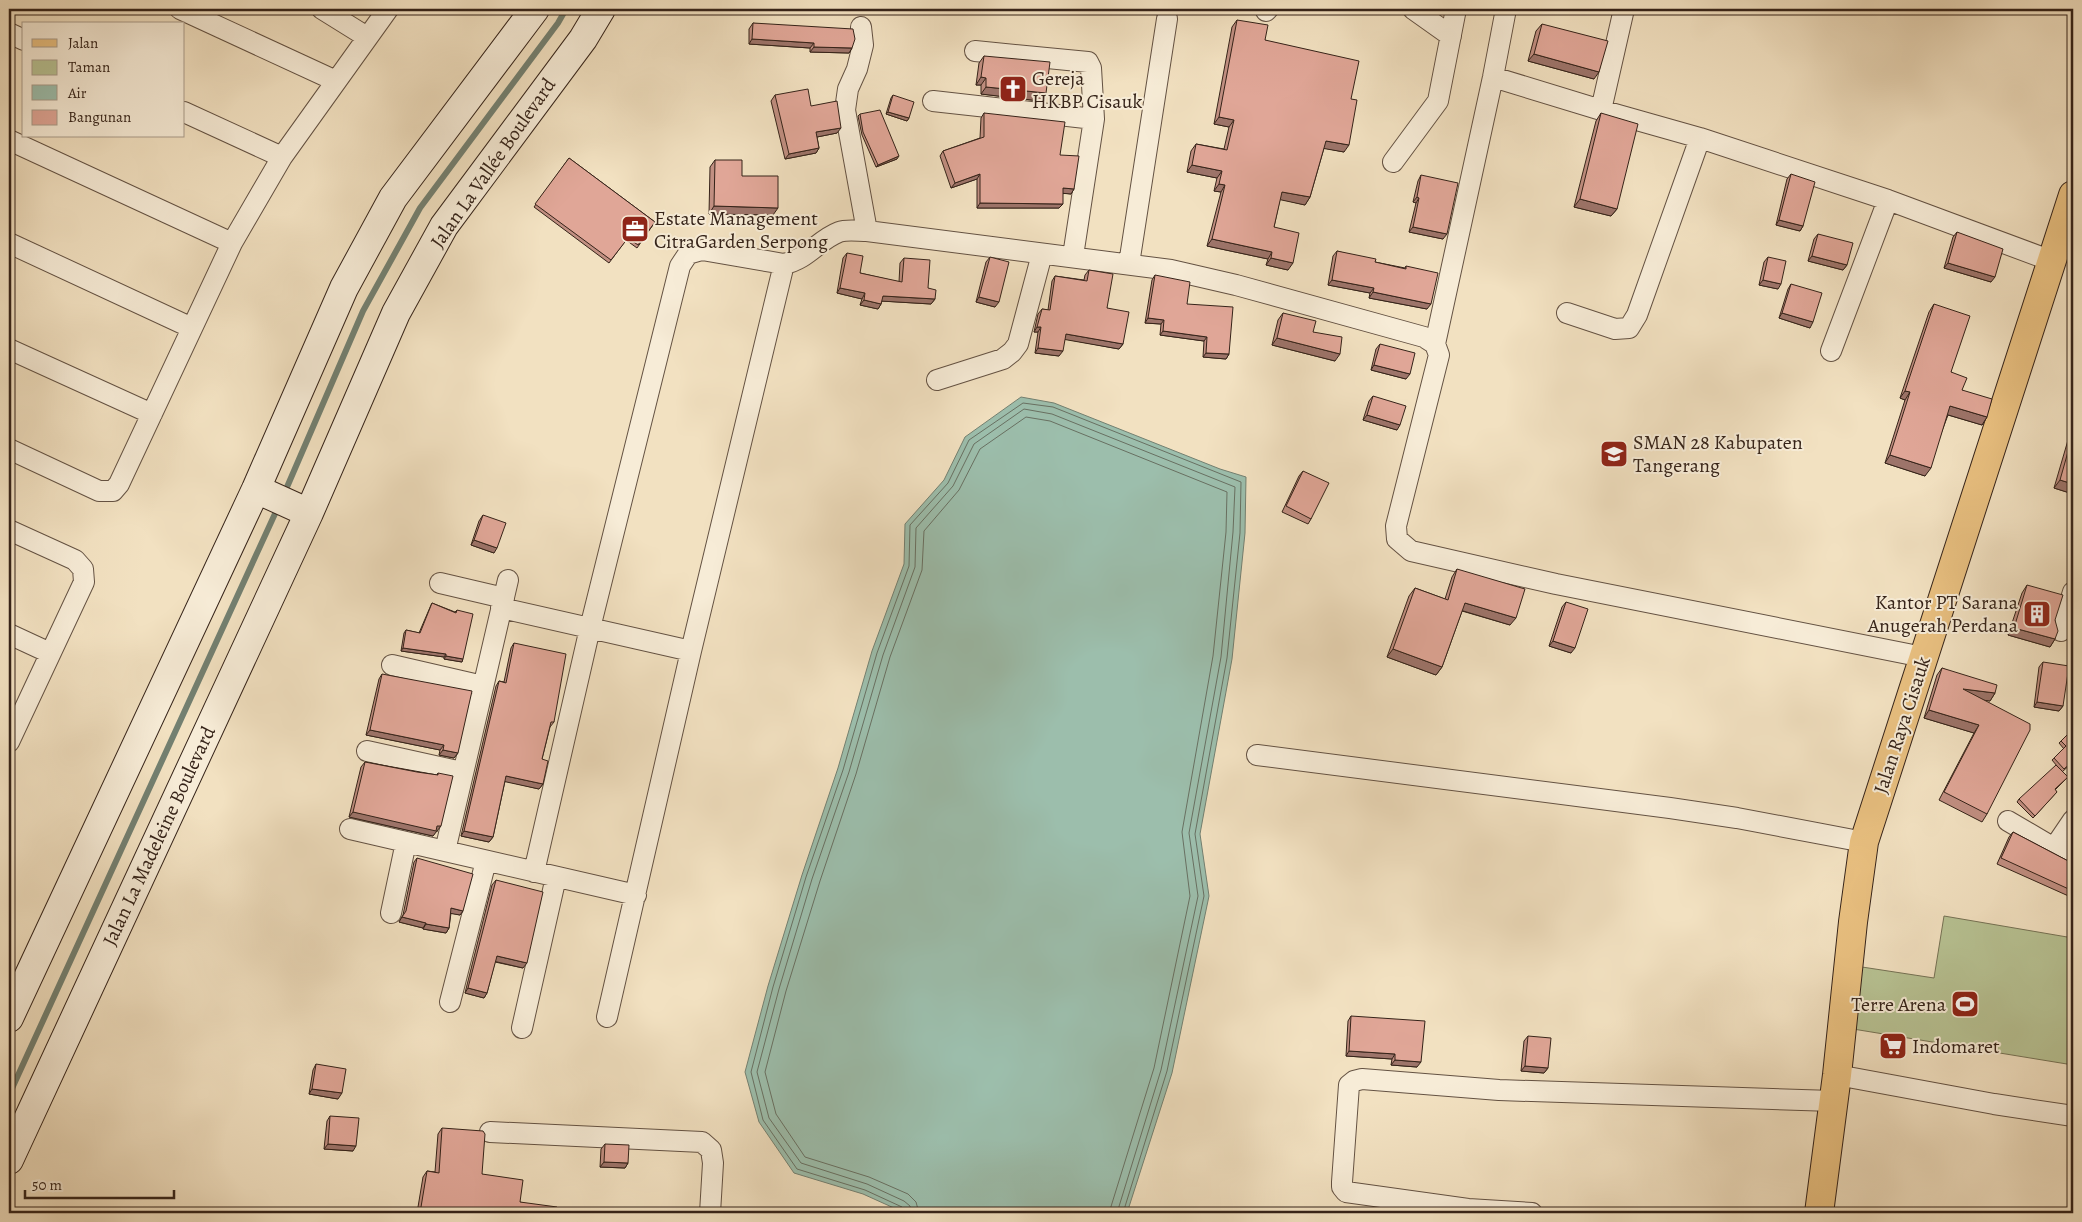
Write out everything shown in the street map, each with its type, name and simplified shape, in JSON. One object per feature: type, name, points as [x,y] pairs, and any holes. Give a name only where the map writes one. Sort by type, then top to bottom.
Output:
[{"type":"main road","name":"Jalan Raya Cisauk","points":[[1819,1213],[1864,842],[2073,195]]},
{"type":"street","points":[[180,9],[336,81]]},
{"type":"street","points":[[322,9],[367,37]]},
{"type":"street","points":[[9,449],[99,491],[113,491],[119,484],[232,243],[282,156],[388,9]]},
{"type":"street","points":[[9,1018],[256,489],[344,288],[393,198],[535,9]]},
{"type":"street","name":"Jalan La Vallée Boulevard","points":[[309,513],[396,313],[444,226],[583,39],[601,9]]},
{"type":"street","points":[[1413,9],[1451,36]]},
{"type":"street","points":[[1393,162],[1438,101],[1456,9]]},
{"type":"street","points":[[1506,9],[1435,344],[1439,356],[1396,526],[1397,539],[1411,551],[1556,584],[1923,657]]},
{"type":"street","points":[[1601,110],[1624,9]]},
{"type":"street","points":[[1129,264],[1167,19]]},
{"type":"street","points":[[861,27],[863,45],[857,69],[848,89],[845,110],[867,230]]},
{"type":"street","points":[[9,33],[22,39]]},
{"type":"street","points":[[975,51],[1088,62],[1092,73],[1094,119],[1073,256]]},
{"type":"street","points":[[1493,77],[1700,138],[1888,200],[2052,261]]},
{"type":"street","points":[[933,101],[1094,119]]},
{"type":"street","points":[[185,112],[282,156]]},
{"type":"street","points":[[1567,313],[1615,330],[1630,328],[1637,315],[1700,138]]},
{"type":"street","points":[[9,140],[232,243]]},
{"type":"street","points":[[1832,351],[1888,200]]},
{"type":"street","points":[[534,872],[590,628],[680,266],[688,254],[702,250],[784,264],[796,261],[829,237],[841,231],[867,230],[1172,270],[1236,285],[1424,337],[1435,344]]},
{"type":"street","points":[[9,243],[192,328]]},
{"type":"street","points":[[937,380],[1003,359],[1012,352],[1018,344],[1042,254]]},
{"type":"street","points":[[607,1017],[691,651],[784,264]]},
{"type":"street","points":[[9,349],[152,414]]},
{"type":"street","points":[[256,489],[309,513]]},
{"type":"street","name":"Jalan La Madeleine Boulevard","points":[[9,1160],[309,513]]},
{"type":"street","points":[[9,530],[75,560],[83,569],[84,582],[9,741]]},
{"type":"street","points":[[440,583],[504,595],[590,628],[691,651]]},
{"type":"street","points":[[2061,631],[2073,592]]},
{"type":"street","points":[[445,851],[504,595]]},
{"type":"street","points":[[9,634],[50,653]]},
{"type":"street","points":[[392,665],[483,686]]},
{"type":"street","points":[[367,751],[462,772]]},
{"type":"street","points":[[1257,755],[1670,808],[1737,818],[1864,842]]},
{"type":"street","points":[[2054,848],[2073,820]]},
{"type":"street","points":[[2008,821],[2073,857]]},
{"type":"street","points":[[350,829],[636,895]]},
{"type":"street","points":[[391,913],[406,842]]},
{"type":"street","points":[[450,1002],[486,861]]},
{"type":"street","points":[[522,1028],[556,877]]},
{"type":"street","points":[[1532,1213],[1467,1211],[1346,1192],[1342,1188],[1342,1182],[1350,1086],[1354,1081],[1362,1079],[1498,1090],[1835,1088],[1994,1104],[2073,1116]]},
{"type":"street","points":[[490,1132],[702,1142],[711,1150],[712,1156],[710,1213]]},
{"type":"green space","name":"Terre Arena","points":[[1944,916],[2073,938],[2073,1065],[1853,1029],[1862,967],[1934,978]]},
{"type":"water","points":[[1021,397],[1054,403],[1220,469],[1246,477],[1245,533],[1232,659],[1200,834],[1209,896],[1172,1073],[1127,1213],[905,1213],[863,1194],[794,1173],[759,1122],[745,1072],[768,986],[802,875],[838,768],[872,651],[904,564],[905,524],[944,480],[965,437]]},
{"type":"building","points":[[1237,20],[1268,25],[1265,40],[1359,61],[1351,99],[1357,100],[1349,145],[1326,141],[1310,197],[1282,192],[1274,227],[1299,233],[1293,263],[1271,258],[1272,252],[1212,239],[1225,185],[1219,184],[1222,171],[1192,165],[1196,144],[1227,150],[1234,120],[1219,117]]},
{"type":"building","points":[[753,23],[853,29],[855,39],[852,48],[814,47],[814,43],[752,39]]},
{"type":"building","points":[[1542,24],[1608,41],[1599,72],[1534,54]]},
{"type":"building","points":[[984,56],[1050,62],[1046,93],[986,87],[986,78],[981,77]]},
{"type":"building","points":[[808,89],[811,106],[837,101],[841,128],[816,132],[819,148],[789,154],[775,95]]},
{"type":"building","points":[[893,95],[914,102],[909,118],[888,112]]},
{"type":"building","points":[[880,110],[899,156],[878,165],[863,132],[860,114]]},
{"type":"building","points":[[984,113],[1065,122],[1060,155],[1079,156],[1074,189],[1063,188],[1063,204],[980,203],[980,174],[955,183],[943,151],[984,137]]},
{"type":"building","points":[[1601,113],[1638,124],[1617,209],[1580,199]]},
{"type":"building","points":[[569,158],[655,222],[638,245],[628,238],[611,260],[535,204]]},
{"type":"building","points":[[715,160],[742,160],[742,176],[778,176],[778,208],[714,206]]},
{"type":"building","points":[[1791,174],[1815,182],[1803,226],[1779,220]]},
{"type":"building","points":[[1421,175],[1458,183],[1447,234],[1413,227],[1419,198],[1417,197]]},
{"type":"building","points":[[1957,232],[2003,249],[1995,277],[1948,263]]},
{"type":"building","points":[[1818,234],[1853,243],[1847,265],[1812,256]]},
{"type":"building","points":[[1337,251],[1376,259],[1375,262],[1406,269],[1406,266],[1438,273],[1431,304],[1373,292],[1374,288],[1332,280]]},
{"type":"building","points":[[847,253],[863,256],[860,273],[902,282],[904,258],[930,260],[928,288],[936,290],[935,299],[883,296],[881,304],[864,300],[865,293],[840,288]]},
{"type":"building","points":[[990,257],[1009,262],[999,302],[979,297]]},
{"type":"building","points":[[1768,257],[1786,261],[1781,284],[1763,280]]},
{"type":"building","points":[[1089,270],[1113,274],[1107,308],[1129,312],[1123,344],[1066,334],[1063,351],[1038,348],[1041,327],[1037,327],[1042,309],[1050,310],[1055,276],[1087,281]]},
{"type":"building","points":[[1155,275],[1190,282],[1187,304],[1233,307],[1229,354],[1206,353],[1207,337],[1163,331],[1164,320],[1148,318]]},
{"type":"building","points":[[1791,284],[1822,293],[1813,322],[1782,313]]},
{"type":"building","points":[[1934,304],[1970,316],[1951,372],[1967,378],[1962,390],[1992,399],[1987,417],[1950,406],[1931,468],[1890,455],[1910,392],[1905,391]]},
{"type":"building","points":[[1283,313],[1316,321],[1313,332],[1342,337],[1340,354],[1277,338]]},
{"type":"building","points":[[1380,344],[1415,353],[1410,374],[1374,365]]},
{"type":"building","points":[[1373,396],[1406,406],[1400,425],[1367,415]]},
{"type":"building","points":[[2073,434],[2073,484],[2060,480]]},
{"type":"building","points":[[1303,471],[1329,483],[1311,519],[1286,506]]},
{"type":"building","points":[[483,515],[506,523],[497,548],[474,540]]},
{"type":"building","points":[[1457,569],[1525,589],[1516,618],[1465,603],[1442,667],[1393,649],[1415,588],[1448,600]]},
{"type":"building","name":"Kantor PT Sarana Anugerah Perdana","points":[[2027,585],[2063,595],[2055,620],[2058,631],[2055,639],[2014,628]]},
{"type":"building","points":[[1566,602],[1588,609],[1575,648],[1553,641]]},
{"type":"building","points":[[432,603],[456,613],[457,610],[473,614],[463,659],[446,656],[446,654],[403,648],[406,630],[420,633]]},
{"type":"building","points":[[514,643],[566,654],[554,722],[551,722],[542,759],[548,761],[543,784],[506,776],[493,837],[464,831],[499,681],[506,683]]},
{"type":"building","points":[[2043,662],[2069,666],[2063,706],[2037,702]]},
{"type":"building","points":[[1942,668],[1997,685],[1995,693],[1963,689],[2030,724],[2030,730],[1987,814],[1944,792],[1979,725],[1929,710]]},
{"type":"building","points":[[382,674],[472,691],[458,753],[443,750],[444,745],[370,730]]},
{"type":"building","points":[[2073,729],[2073,761],[2064,769],[2054,758],[2066,746],[2061,741]]},
{"type":"building","points":[[365,762],[417,772],[453,776],[441,826],[437,826],[436,831],[353,812]]},
{"type":"building","points":[[2056,765],[2068,777],[2055,789],[2057,792],[2035,816],[2019,799]]},
{"type":"building","points":[[2013,832],[2073,862],[2073,891],[2001,858]]},
{"type":"building","points":[[417,858],[473,874],[463,911],[451,908],[449,928],[402,917],[406,911]]},
{"type":"building","points":[[496,880],[543,892],[527,963],[497,956],[487,993],[468,988]]},
{"type":"building","points":[[1351,1016],[1425,1021],[1421,1062],[1395,1060],[1395,1054],[1349,1051]]},
{"type":"building","points":[[1528,1036],[1551,1038],[1548,1068],[1525,1066]]},
{"type":"building","points":[[316,1064],[346,1069],[342,1093],[312,1089]]},
{"type":"building","points":[[330,1116],[359,1118],[356,1146],[328,1144]]},
{"type":"building","points":[[442,1128],[483,1131],[485,1134],[482,1174],[523,1180],[520,1202],[557,1207],[556,1213],[420,1213],[427,1171],[439,1173]]},
{"type":"building","points":[[605,1144],[629,1145],[628,1163],[604,1162]]},
{"type":"waterway","points":[[284,494],[363,311],[420,208],[558,23],[566,9]]},
{"type":"waterway","points":[[9,1095],[279,505]]},
{"type":"place","name":"Gereja HKBP Cisauk","points":[[1013,89]]},
{"type":"place","name":"Estate Management CitraGarden Serpong","points":[[635,229]]},
{"type":"place","name":"SMAN 28 Kabupaten Tangerang","points":[[1614,454]]},
{"type":"place","name":"Kantor PT Sarana Anugerah Perdana","points":[[2037,614]]},
{"type":"place","name":"Terre Arena","points":[[1965,1004]]},
{"type":"place","name":"Indomaret","points":[[1893,1046]]}]
